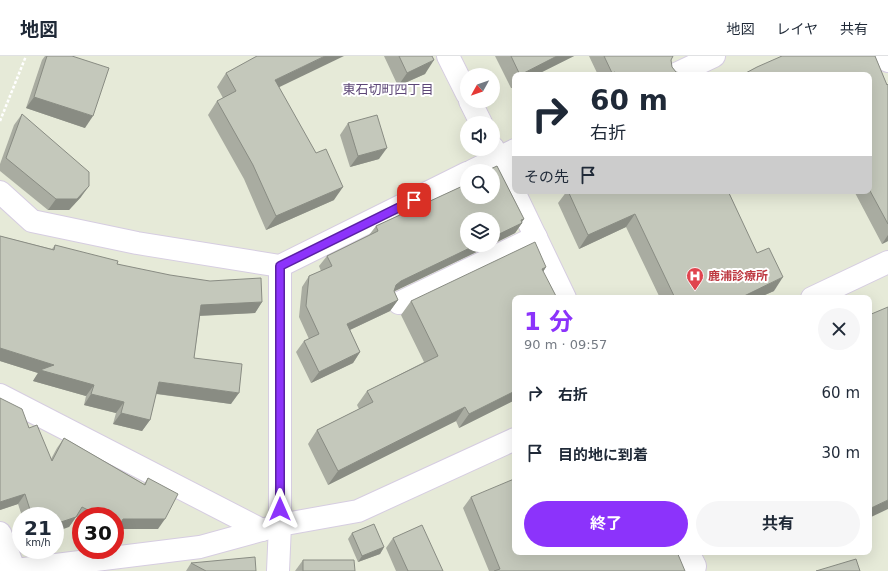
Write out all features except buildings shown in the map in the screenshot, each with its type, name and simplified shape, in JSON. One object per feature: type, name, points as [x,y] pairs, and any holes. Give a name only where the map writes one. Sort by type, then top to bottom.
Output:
[{"type":"street","points":[[448,56],[460,80]]},
{"type":"street","points":[[680,72],[714,56]]},
{"type":"street","points":[[884,56],[888,61]]},
{"type":"street","points":[[483,164],[502,152],[512,177]]},
{"type":"street","points":[[0,192],[32,221],[136,243],[280,266],[460,177]]},
{"type":"street","points":[[519,194],[536,237],[564,295]]},
{"type":"street","points":[[399,303],[536,237]]},
{"type":"street","points":[[818,295],[888,262]]},
{"type":"street","points":[[278,571],[271,527],[280,266]]},
{"type":"street","points":[[0,395],[271,527]]},
{"type":"street","points":[[0,533],[12,570],[200,547],[271,527],[358,510],[512,440]]},
{"type":"street","points":[[690,555],[695,566],[694,571]]},
{"type":"path","points":[[0,121],[26,56]]},
{"type":"place","name":"鹿浦診療所","points":[[695,291]]},
{"type":"district","name":"東石切町四丁目","points":[[388,89]]},
{"type":"route","points":[[280,509],[280,266],[414,200]]}]
